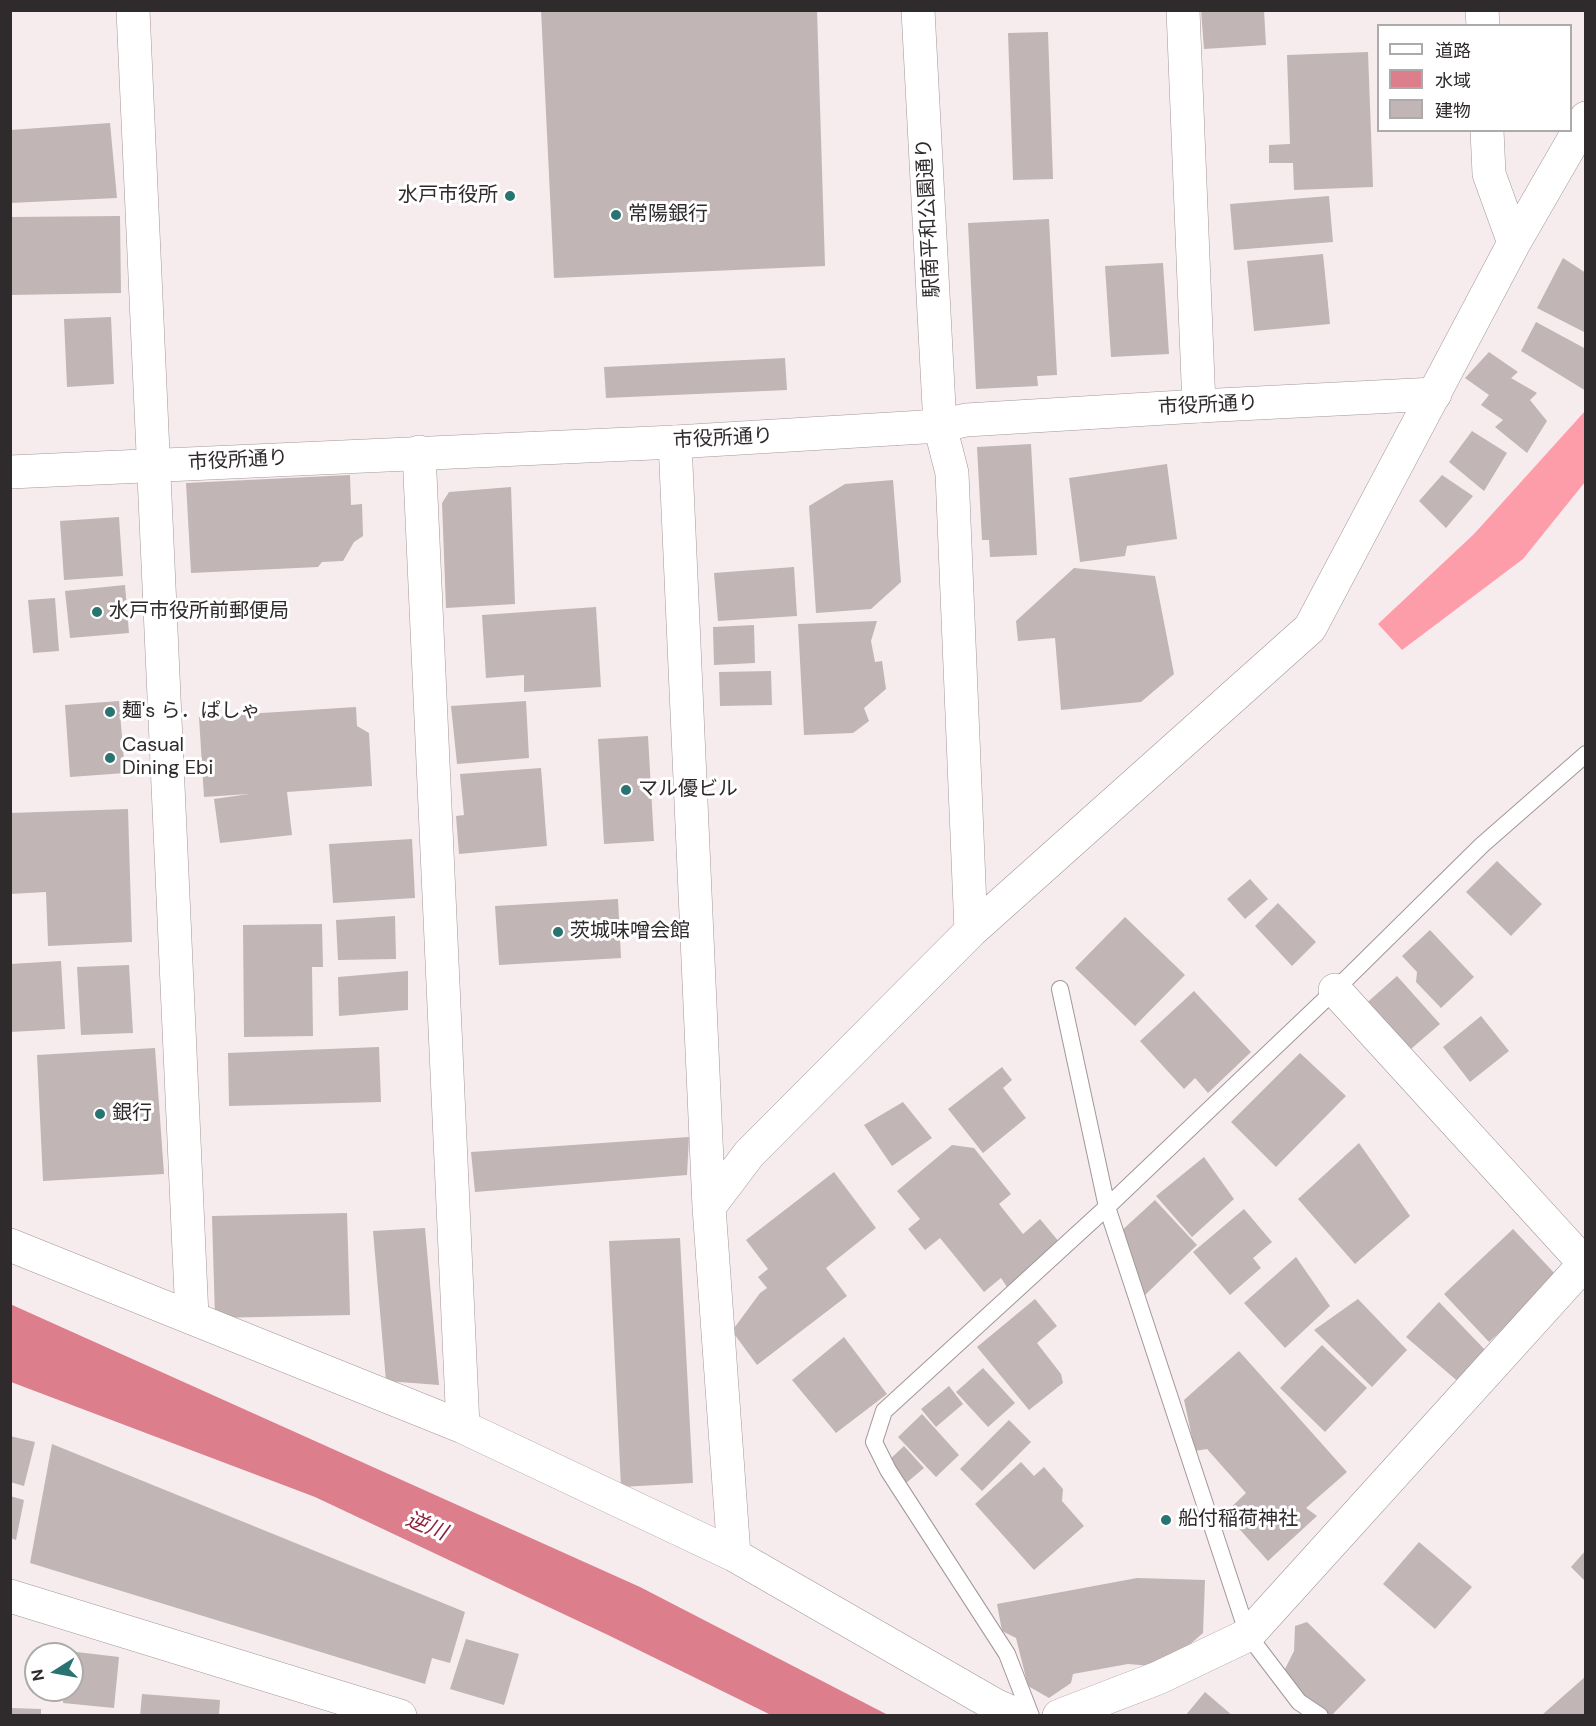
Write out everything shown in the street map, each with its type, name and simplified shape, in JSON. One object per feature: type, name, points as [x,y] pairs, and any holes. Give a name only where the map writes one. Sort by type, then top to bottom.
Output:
[{"type":"street","points":[[134,10],[192,1317]]},
{"type":"street","name":"駅南平和公園通り","points":[[918,10],[939,426],[952,473],[971,931]]},
{"type":"street","points":[[1183,10],[1199,406]]},
{"type":"street","points":[[709,1207],[749,1154],[971,931],[1310,628],[1514,243],[1586,118]]},
{"type":"street","points":[[1487,132],[1489,174],[1514,243]]},
{"type":"street","name":"市役所通り","points":[[10,472],[675,442],[939,426],[966,420],[1435,394]]},
{"type":"street","points":[[675,442],[709,1207],[734,1555]]},
{"type":"street","points":[[419,452],[464,1427]]},
{"type":"street","points":[[1059,1716],[1158,1678],[1248,1635],[1585,1263],[1335,990]]},
{"type":"street","points":[[10,1245],[464,1427],[734,1555],[995,1705],[1020,1716]]},
{"type":"street","points":[[10,1596],[400,1716]]},
{"type":"lane","points":[[1031,1716],[1007,1654],[888,1470],[874,1442],[884,1411],[1107,1207],[1335,990],[1482,845],[1586,754]]},
{"type":"lane","points":[[1060,989],[1107,1207],[1248,1635],[1299,1702],[1320,1716]]},
{"type":"shaded area","points":[[1585,411],[1585,482],[1523,559],[1402,650],[1378,624],[1474,534]]},
{"type":"water","name":"逆川","points":[[10,1304],[640,1587],[888,1715],[771,1715],[608,1635],[315,1497],[11,1382]]},
{"type":"building","points":[[541,10],[817,10],[825,266],[554,278]]},
{"type":"building","points":[[1201,10],[1264,10],[1266,45],[1204,49]]},
{"type":"building","points":[[1048,32],[1053,179],[1013,180],[1008,33]]},
{"type":"building","points":[[1368,52],[1373,187],[1294,190],[1293,163],[1269,163],[1269,145],[1290,144],[1287,55]]},
{"type":"building","points":[[110,123],[117,198],[10,203],[10,130]]},
{"type":"building","points":[[1329,196],[1333,242],[1234,250],[1230,204]]},
{"type":"building","points":[[120,216],[121,293],[10,295],[10,217]]},
{"type":"building","points":[[1049,219],[1057,375],[1037,376],[1038,386],[976,389],[968,223]]},
{"type":"building","points":[[1323,254],[1330,324],[1254,331],[1247,261]]},
{"type":"building","points":[[1563,258],[1586,273],[1586,333],[1537,308]]},
{"type":"building","points":[[1163,263],[1169,354],[1111,357],[1105,266]]},
{"type":"building","points":[[111,317],[114,384],[67,387],[64,319]]},
{"type":"building","points":[[1536,322],[1586,349],[1586,391],[1521,351]]},
{"type":"building","points":[[1489,352],[1518,372],[1511,378],[1537,393],[1530,400],[1547,421],[1527,453],[1495,427],[1503,420],[1481,405],[1489,395],[1465,378]]},
{"type":"building","points":[[785,358],[787,390],[606,398],[604,367]]},
{"type":"building","points":[[1472,431],[1507,453],[1484,491],[1449,462]]},
{"type":"building","points":[[1031,444],[1037,555],[990,557],[989,540],[982,540],[977,447]]},
{"type":"building","points":[[1167,464],[1177,539],[1127,546],[1125,556],[1080,562],[1069,478]]},
{"type":"building","points":[[350,475],[351,505],[362,504],[363,536],[354,542],[343,561],[322,562],[318,567],[191,573],[186,483]]},
{"type":"building","points":[[1442,475],[1473,496],[1446,528],[1419,501]]},
{"type":"building","points":[[893,480],[901,582],[871,609],[816,613],[809,506],[845,484]]},
{"type":"building","points":[[511,487],[515,604],[446,608],[442,503],[449,492]]},
{"type":"building","points":[[119,517],[123,576],[64,580],[60,521]]},
{"type":"building","points":[[794,567],[797,616],[718,621],[714,573]]},
{"type":"building","points":[[1074,568],[1155,576],[1174,674],[1141,702],[1061,710],[1055,638],[1018,641],[1016,621]]},
{"type":"building","points":[[125,585],[129,633],[70,638],[65,591]]},
{"type":"building","points":[[55,598],[59,651],[33,653],[28,600]]},
{"type":"building","points":[[596,607],[601,687],[524,692],[524,675],[486,678],[482,615]]},
{"type":"building","points":[[877,621],[871,641],[875,662],[882,661],[886,689],[864,708],[869,721],[853,733],[804,735],[798,624]]},
{"type":"building","points":[[754,625],[755,663],[714,665],[713,627]]},
{"type":"building","points":[[771,671],[772,705],[720,706],[719,672]]},
{"type":"building","points":[[119,701],[125,773],[70,777],[65,705]]},
{"type":"building","points":[[526,701],[529,758],[457,764],[451,706]]},
{"type":"building","points":[[356,707],[357,726],[369,733],[372,786],[287,792],[292,835],[220,843],[214,799],[249,794],[204,797],[199,717]]},
{"type":"building","name":"マル優ビル","points":[[648,736],[654,841],[604,844],[598,739]]},
{"type":"building","points":[[541,768],[547,846],[459,854],[456,816],[464,815],[460,774]]},
{"type":"building","points":[[128,809],[132,942],[48,946],[46,892],[10,894],[10,813]]},
{"type":"building","points":[[412,839],[415,898],[333,903],[329,844]]},
{"type":"building","points":[[1497,861],[1542,904],[1511,936],[1466,892]]},
{"type":"building","points":[[1250,879],[1268,899],[1245,919],[1227,899]]},
{"type":"building","name":"茨城味噌会館","points":[[618,899],[621,958],[499,965],[495,906]]},
{"type":"building","points":[[1278,903],[1316,942],[1292,966],[1255,926]]},
{"type":"building","points":[[395,916],[396,959],[338,960],[336,920]]},
{"type":"building","points":[[1125,917],[1185,975],[1135,1026],[1075,968]]},
{"type":"building","points":[[322,924],[323,967],[312,967],[313,1036],[244,1037],[243,925]]},
{"type":"building","points":[[1430,930],[1474,977],[1441,1008],[1416,982],[1417,972],[1402,956]]},
{"type":"building","points":[[61,961],[65,1029],[10,1032],[10,964]]},
{"type":"building","points":[[129,965],[133,1033],[81,1035],[77,967]]},
{"type":"building","points":[[408,971],[408,1010],[339,1016],[338,977]]},
{"type":"building","points":[[1397,976],[1440,1024],[1404,1055],[1362,1007]]},
{"type":"building","points":[[1194,991],[1251,1052],[1208,1093],[1195,1078],[1184,1089],[1140,1041]]},
{"type":"building","points":[[1481,1016],[1509,1051],[1470,1082],[1443,1047]]},
{"type":"building","points":[[379,1047],[381,1102],[229,1106],[228,1053]]},
{"type":"building","name":"銀行","points":[[155,1048],[164,1174],[43,1181],[37,1055]]},
{"type":"building","points":[[1300,1053],[1346,1096],[1276,1167],[1231,1122]]},
{"type":"building","points":[[1002,1067],[1012,1080],[1003,1088],[1026,1118],[983,1153],[948,1109]]},
{"type":"building","points":[[903,1102],[932,1138],[892,1166],[864,1125]]},
{"type":"building","points":[[689,1137],[687,1175],[475,1192],[471,1152]]},
{"type":"building","points":[[1359,1143],[1410,1216],[1355,1264],[1298,1199]]},
{"type":"building","points":[[952,1145],[974,1148],[1011,1194],[999,1204],[1023,1234],[1040,1219],[1060,1243],[1007,1287],[1001,1278],[984,1292],[940,1238],[925,1250],[908,1229],[920,1219],[897,1191]]},
{"type":"building","points":[[1204,1157],[1234,1199],[1192,1237],[1156,1196]]},
{"type":"building","points":[[834,1172],[876,1228],[826,1268],[847,1296],[757,1365],[732,1331],[760,1293],[767,1288],[758,1277],[768,1269],[746,1240]]},
{"type":"building","points":[[1155,1200],[1197,1245],[1144,1296],[1119,1233]]},
{"type":"building","points":[[1244,1209],[1272,1242],[1253,1258],[1261,1268],[1230,1295],[1193,1252]]},
{"type":"building","points":[[347,1213],[350,1315],[215,1318],[212,1216]]},
{"type":"building","points":[[425,1228],[439,1385],[386,1381],[373,1231]]},
{"type":"building","points":[[1513,1229],[1558,1277],[1489,1342],[1444,1294]]},
{"type":"building","points":[[680,1238],[693,1483],[621,1487],[609,1241]]},
{"type":"building","points":[[1296,1257],[1330,1306],[1285,1348],[1244,1303]]},
{"type":"building","points":[[1035,1299],[1057,1326],[1037,1343],[1061,1374],[1063,1383],[1029,1410],[977,1347]]},
{"type":"building","points":[[1358,1299],[1407,1350],[1372,1387],[1314,1330]]},
{"type":"building","points":[[1439,1302],[1488,1353],[1461,1384],[1406,1337]]},
{"type":"building","points":[[844,1337],[887,1394],[836,1433],[792,1380]]},
{"type":"building","points":[[1322,1345],[1367,1388],[1325,1432],[1280,1388]]},
{"type":"building","points":[[1239,1351],[1347,1472],[1306,1508],[1317,1516],[1268,1561],[1225,1513],[1246,1493],[1207,1449],[1195,1451],[1184,1400]]},
{"type":"building","points":[[983,1368],[1015,1403],[988,1427],[956,1392]]},
{"type":"building","points":[[949,1386],[963,1404],[936,1427],[921,1409]]},
{"type":"building","points":[[922,1414],[959,1455],[936,1477],[898,1437]]},
{"type":"building","points":[[1009,1420],[1031,1442],[982,1491],[960,1469]]},
{"type":"building","points":[[10,1436],[35,1442],[24,1486],[10,1482]]},
{"type":"building","points":[[52,1444],[465,1612],[450,1663],[432,1658],[425,1684],[30,1563]]},
{"type":"building","points":[[904,1446],[924,1468],[905,1484],[886,1463]]},
{"type":"building","points":[[1021,1462],[1034,1476],[1044,1467],[1063,1489],[1062,1501],[1084,1526],[1034,1570],[975,1504]]},
{"type":"building","points":[[10,1496],[24,1500],[16,1540],[10,1538]]},
{"type":"building","points":[[1419,1542],[1472,1587],[1435,1629],[1383,1584]]},
{"type":"building","points":[[1586,1550],[1586,1582],[1571,1567]]},
{"type":"building","points":[[1137,1578],[1205,1580],[1203,1633],[1164,1667],[1128,1664],[1073,1674],[1071,1683],[1049,1698],[1028,1686],[1016,1638],[1002,1631],[997,1604]]},
{"type":"building","points":[[1307,1622],[1366,1680],[1331,1716],[1325,1716],[1283,1673],[1294,1651],[1295,1626]]},
{"type":"building","points":[[466,1639],[519,1654],[504,1705],[450,1689]]},
{"type":"building","points":[[84,1653],[119,1657],[114,1708],[63,1703],[84,1702]]},
{"type":"building","points":[[1586,1676],[1586,1716],[1545,1716],[1543,1714]]},
{"type":"building","points":[[1205,1692],[1233,1716],[1185,1716]]},
{"type":"building","points":[[142,1694],[220,1700],[219,1716],[140,1716]]},
{"type":"building","points":[[10,1708],[41,1709],[41,1716],[10,1716]]},
{"type":"place","name":"水戸市役所","points":[[510,196]]},
{"type":"place","name":"常陽銀行","points":[[616,215]]},
{"type":"place","name":"水戸市役所前郵便局","points":[[97,612]]},
{"type":"place","name":"麺's ら．ぱしゃ","points":[[110,712]]},
{"type":"place","name":"Casual Dining Ebi","points":[[110,758]]},
{"type":"place","name":"マル優ビル","points":[[626,790]]},
{"type":"place","name":"茨城味噌会館","points":[[558,932]]},
{"type":"place","name":"銀行","points":[[100,1114]]},
{"type":"place","name":"船付稲荷神社","points":[[1166,1520]]}]
